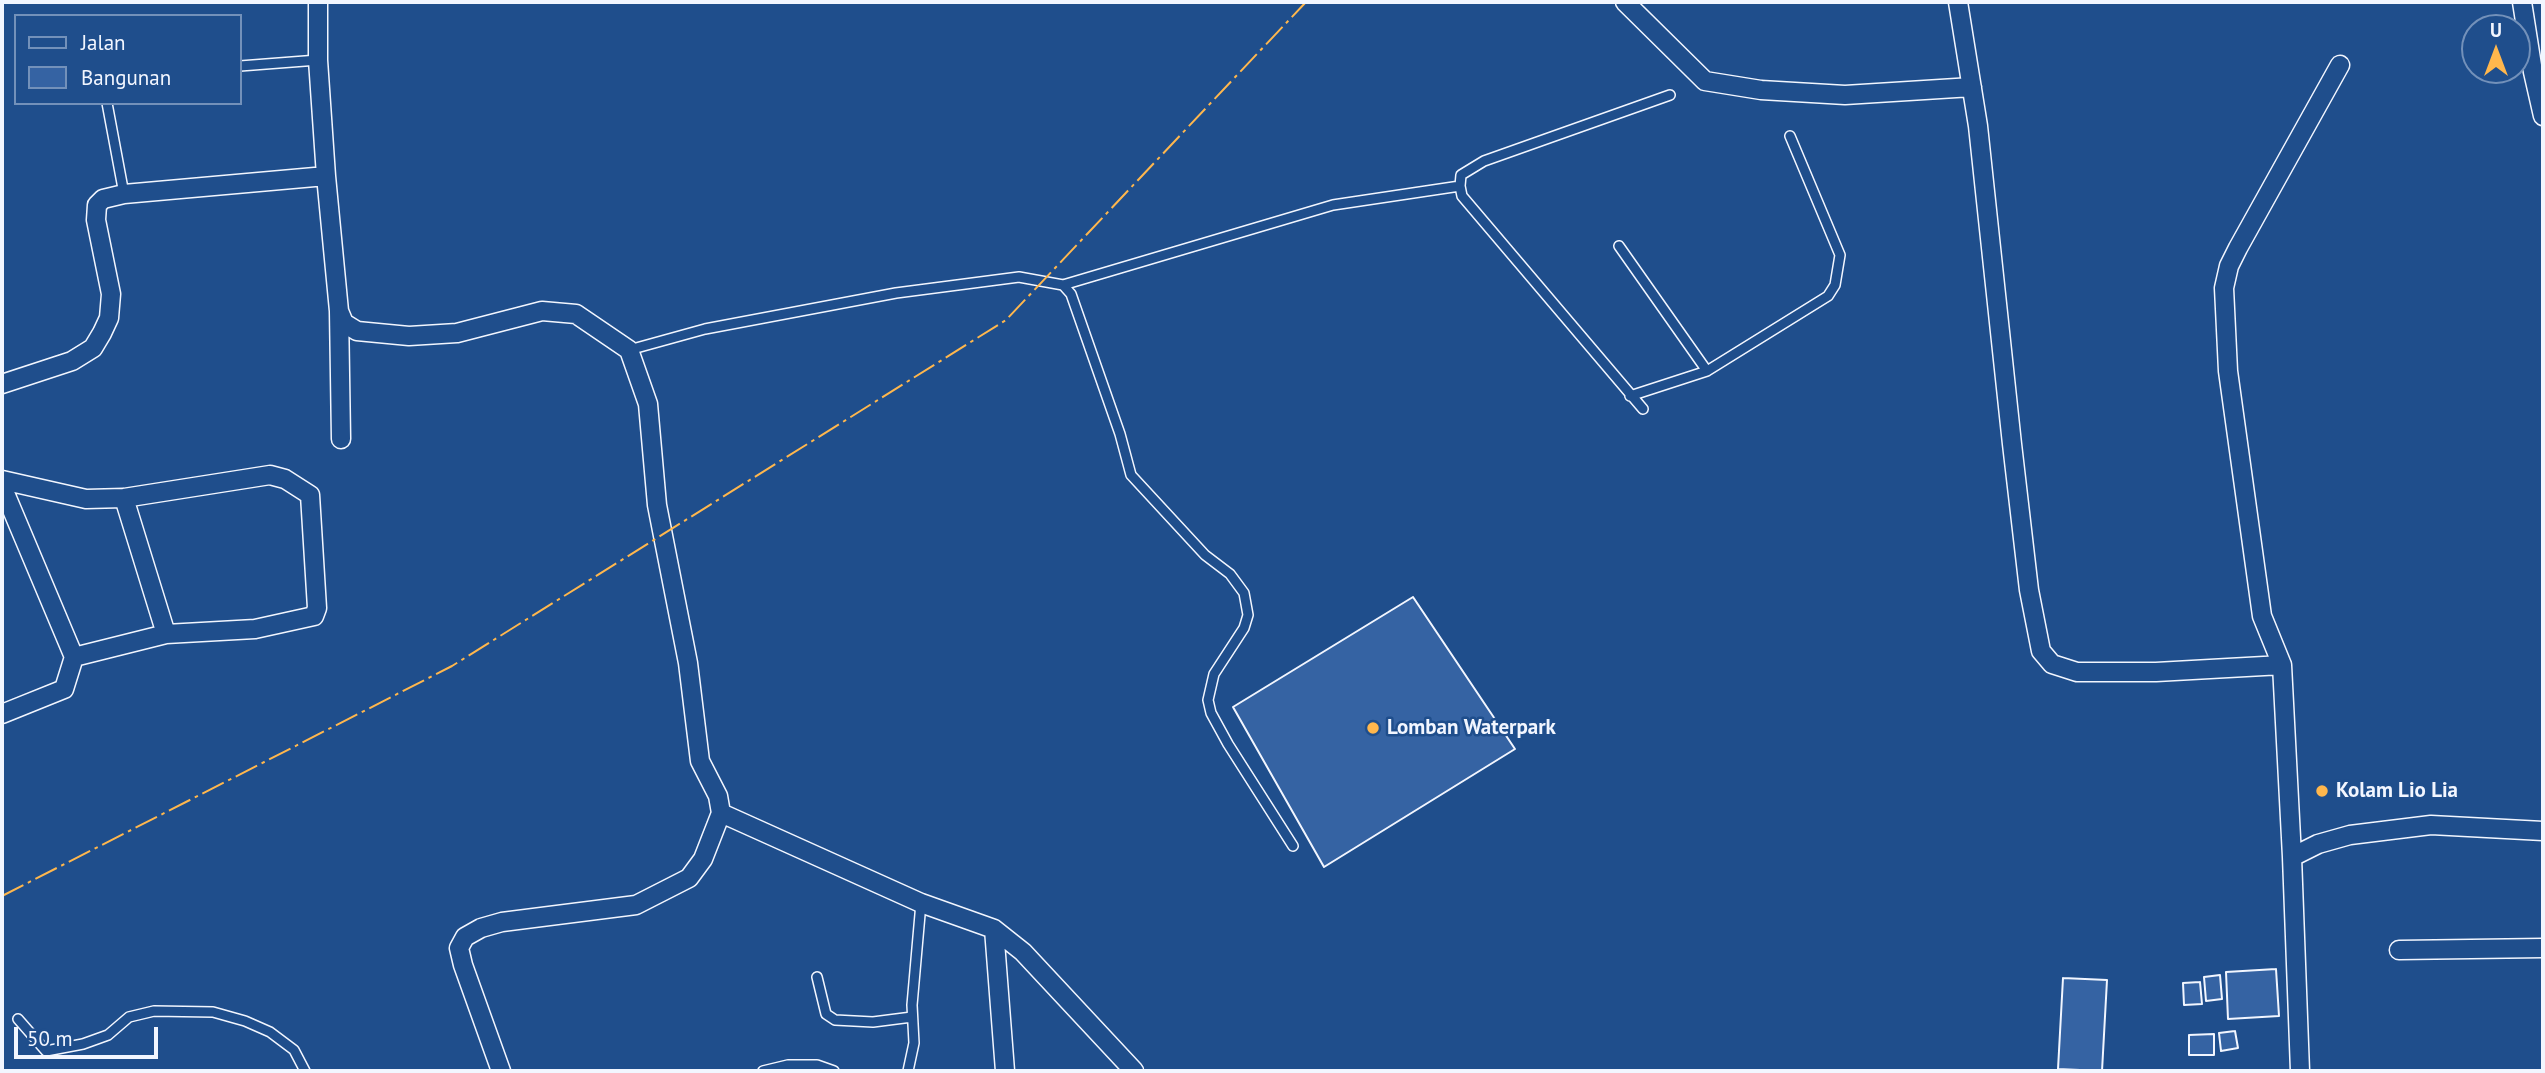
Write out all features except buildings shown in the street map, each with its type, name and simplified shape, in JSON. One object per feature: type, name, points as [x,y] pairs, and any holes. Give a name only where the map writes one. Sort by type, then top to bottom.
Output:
[{"type":"street","points":[[318,2],[318,60],[339,311],[341,439]]},
{"type":"street","points":[[1625,2],[1705,81],[1761,90],[1845,95],[1972,87]]},
{"type":"street","points":[[1958,2],[1972,87],[2029,590],[2041,651],[2052,664],[2077,672],[2156,673],[2282,665]]},
{"type":"street","points":[[2522,2],[2543,116]]},
{"type":"street","points":[[2301,1071],[2282,665],[2262,616],[2228,371],[2224,288],[2229,266],[2238,248],[2340,65]]},
{"type":"street","points":[[2,384],[72,361],[93,348],[109,318],[111,294],[96,220],[97,205],[103,199],[124,194],[326,176]]},
{"type":"street","points":[[339,311],[344,323],[357,331],[409,336],[457,333],[542,311],[576,314],[629,350],[648,404],[657,505],[688,663],[700,761],[718,796],[721,813],[703,859],[689,878],[636,905],[502,922],[481,928],[465,937],[459,948],[463,965],[501,1071]]},
{"type":"street","points":[[2,480],[86,499],[124,498],[270,475],[285,478],[310,495],[317,608],[314,616],[255,629],[166,634],[74,657]]},
{"type":"street","points":[[2,486],[74,657],[64,689],[2,714]]},
{"type":"street","points":[[124,498],[166,634]]},
{"type":"street","points":[[721,813],[921,903],[994,929],[1023,952],[1134,1071]]},
{"type":"street","points":[[2292,857],[2318,844],[2350,835],[2431,825],[2543,831]]},
{"type":"street","points":[[994,929],[1005,1071]]},
{"type":"street","points":[[2399,950],[2543,948]]},
{"type":"lane","points":[[242,66],[318,60]]},
{"type":"lane","points":[[1643,410],[1510,248],[1462,195],[1460,186],[1461,175],[1484,161],[1670,95]]},
{"type":"lane","points":[[107,105],[124,194]]},
{"type":"lane","points":[[1630,396],[1707,371],[1828,296],[1835,285],[1840,256],[1790,136]]},
{"type":"lane","points":[[629,350],[705,329],[896,293],[1019,277],[1063,285],[1333,205],[1460,186]]},
{"type":"lane","points":[[1619,246],[1707,371]]},
{"type":"lane","points":[[1063,285],[1071,294],[1120,433],[1131,475],[1205,555],[1230,574],[1244,593],[1248,615],[1244,628],[1213,674],[1208,700],[1211,713],[1228,744],[1293,846]]},
{"type":"lane","points":[[817,977],[826,1014],[835,1020],[873,1022],[912,1017],[921,903]]},
{"type":"lane","points":[[908,1071],[914,1043],[912,1005]]},
{"type":"lane","points":[[18,1019],[46,1051],[83,1044],[108,1035],[129,1017],[154,1011],[213,1012],[245,1021],[270,1032],[294,1050],[305,1071]]},
{"type":"lane","points":[[763,1071],[788,1065],[817,1065],[834,1071]]},
{"type":"power","points":[[2,896],[452,666],[1006,320],[1306,2]]},
{"type":"place","name":"Lomban Waterpark","points":[[1373,728]]},
{"type":"place","name":"Kolam Lio Lia","points":[[2322,791]]}]
